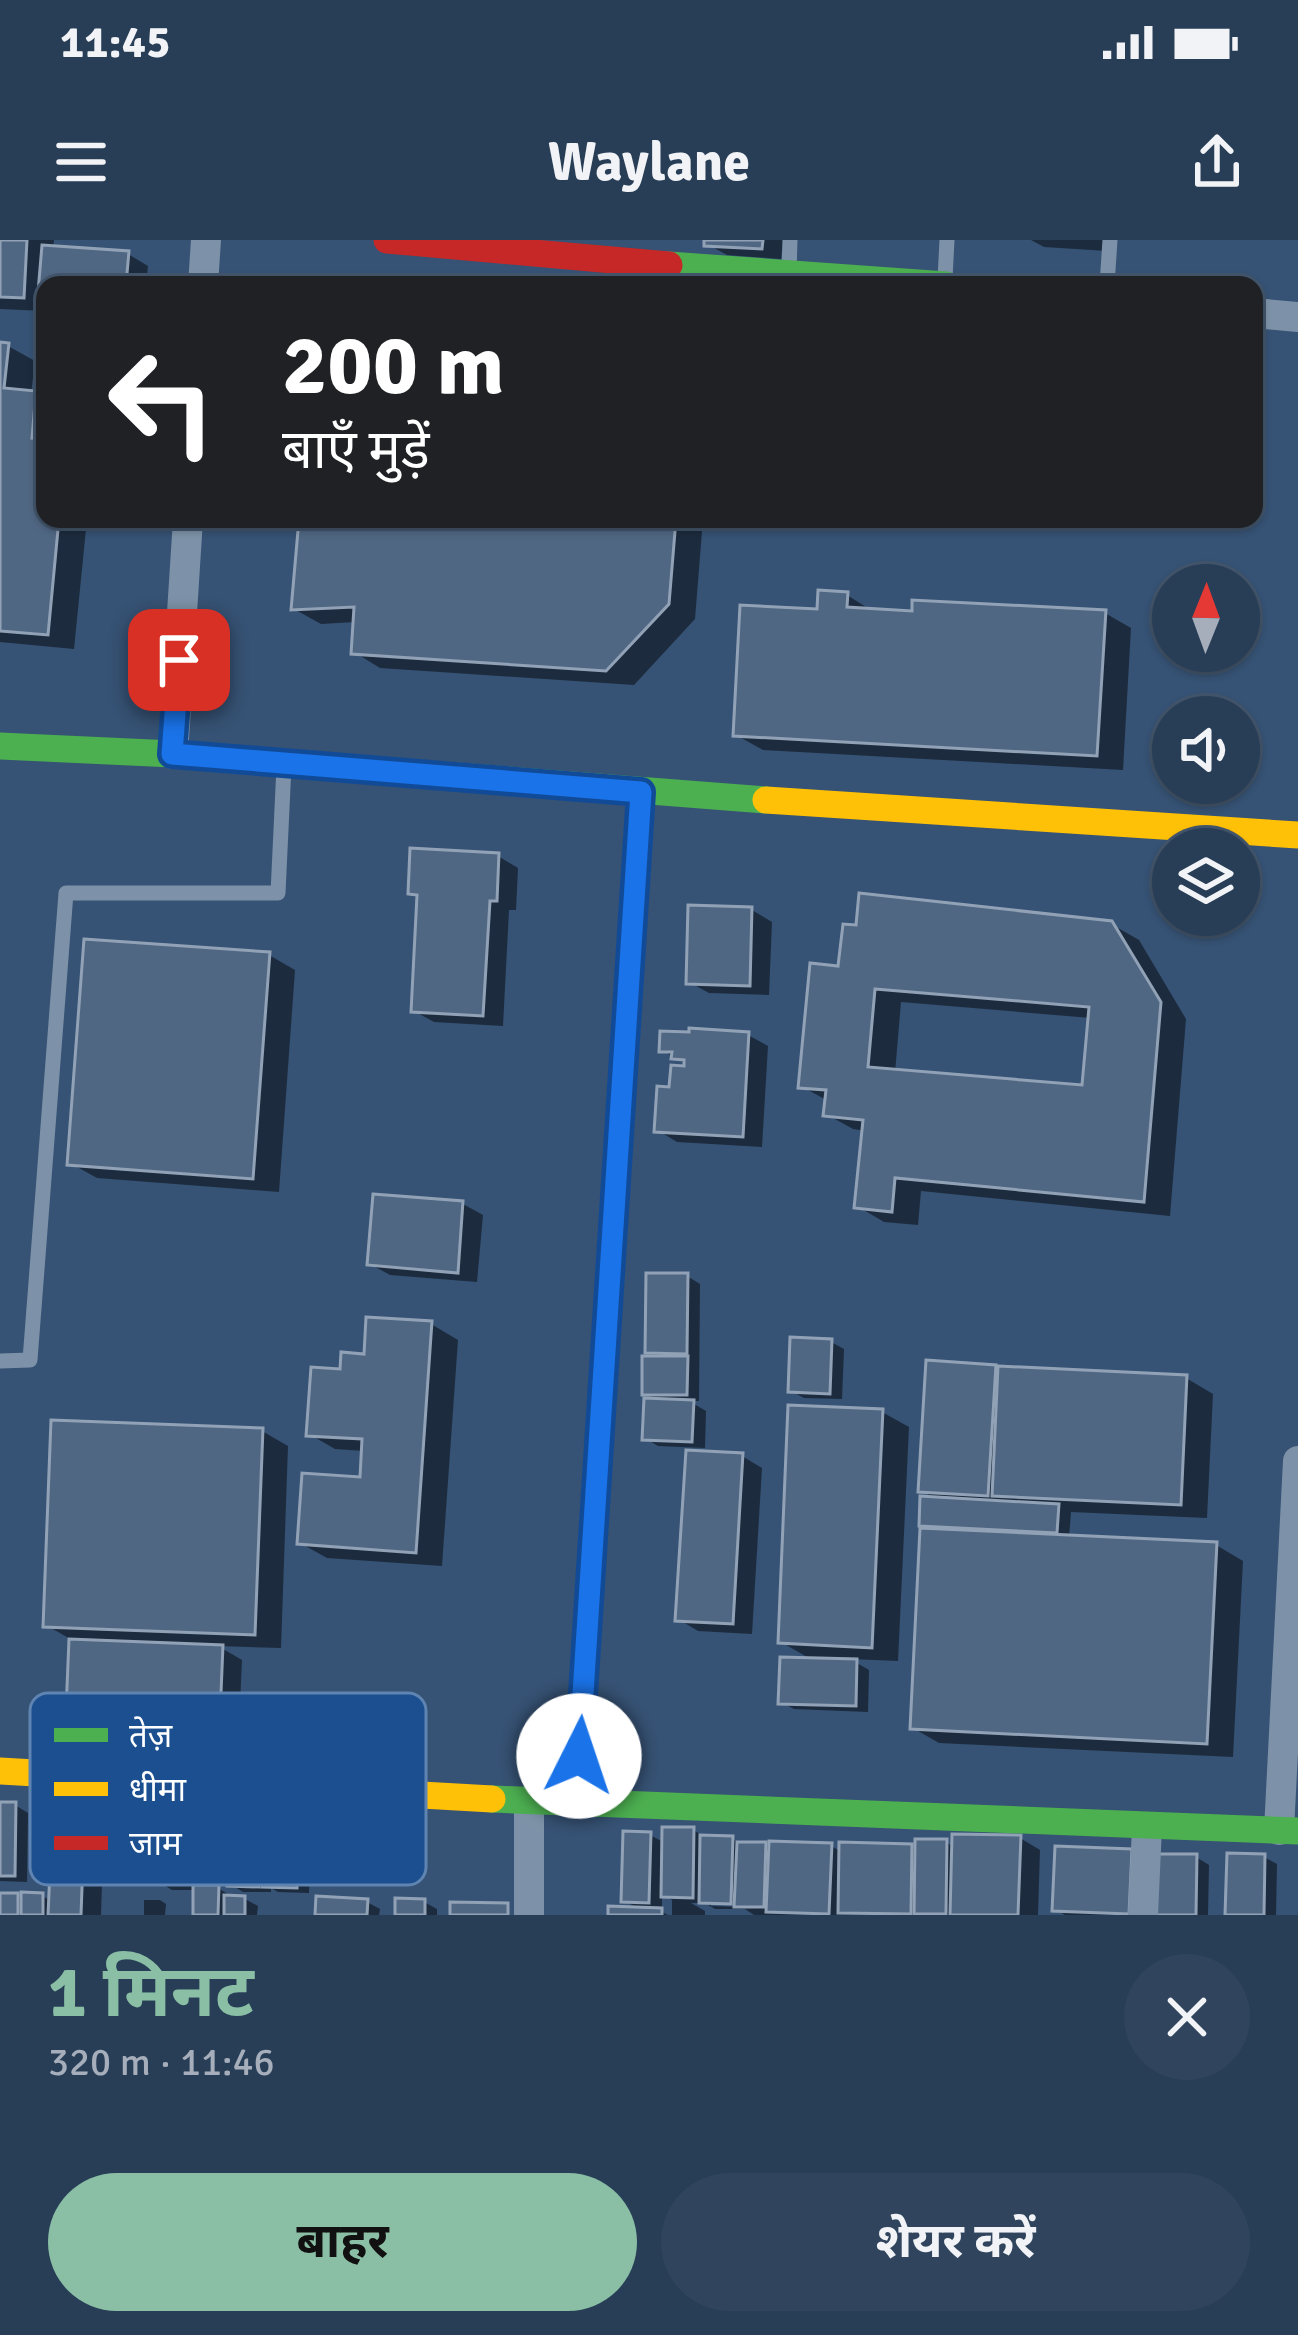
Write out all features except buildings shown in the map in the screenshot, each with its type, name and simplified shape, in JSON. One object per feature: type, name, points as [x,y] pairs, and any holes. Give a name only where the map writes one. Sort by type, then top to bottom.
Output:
[{"type":"street","points":[[204,276],[206,240]]},
{"type":"street","points":[[387,240],[627,250],[805,276]]},
{"type":"street","points":[[1263,314],[1298,316]]},
{"type":"street","points":[[172,754],[187,528]]},
{"type":"street","points":[[0,746],[172,754],[641,792],[1298,835]]},
{"type":"street","points":[[426,1796],[1289,1831],[1298,1461]]},
{"type":"street","points":[[0,1771],[30,1773]]},
{"type":"street","points":[[529,1915],[530,1802]]},
{"type":"street","points":[[1143,1915],[1147,1827]]},
{"type":"lane","points":[[789,275],[790,240]]},
{"type":"lane","points":[[945,276],[947,240]]},
{"type":"lane","points":[[1108,276],[1110,240]]},
{"type":"lane","points":[[0,1360],[30,1360],[66,893],[278,893],[284,763]]},
{"type":"lane","points":[[576,1804],[641,792]]},
{"type":"traffic: fast","points":[[669,265],[821,276]]},
{"type":"traffic: fast","points":[[0,746],[173,754],[766,800]]},
{"type":"traffic: fast","points":[[492,1799],[1298,1831]]},
{"type":"traffic: slow","points":[[766,800],[1298,835]]},
{"type":"traffic: slow","points":[[0,1771],[30,1773]]},
{"type":"traffic: slow","points":[[426,1795],[492,1799]]},
{"type":"traffic: jam","points":[[387,240],[669,265]]},
{"type":"route","points":[[179,660],[172,754],[641,792],[579,1756]]}]
